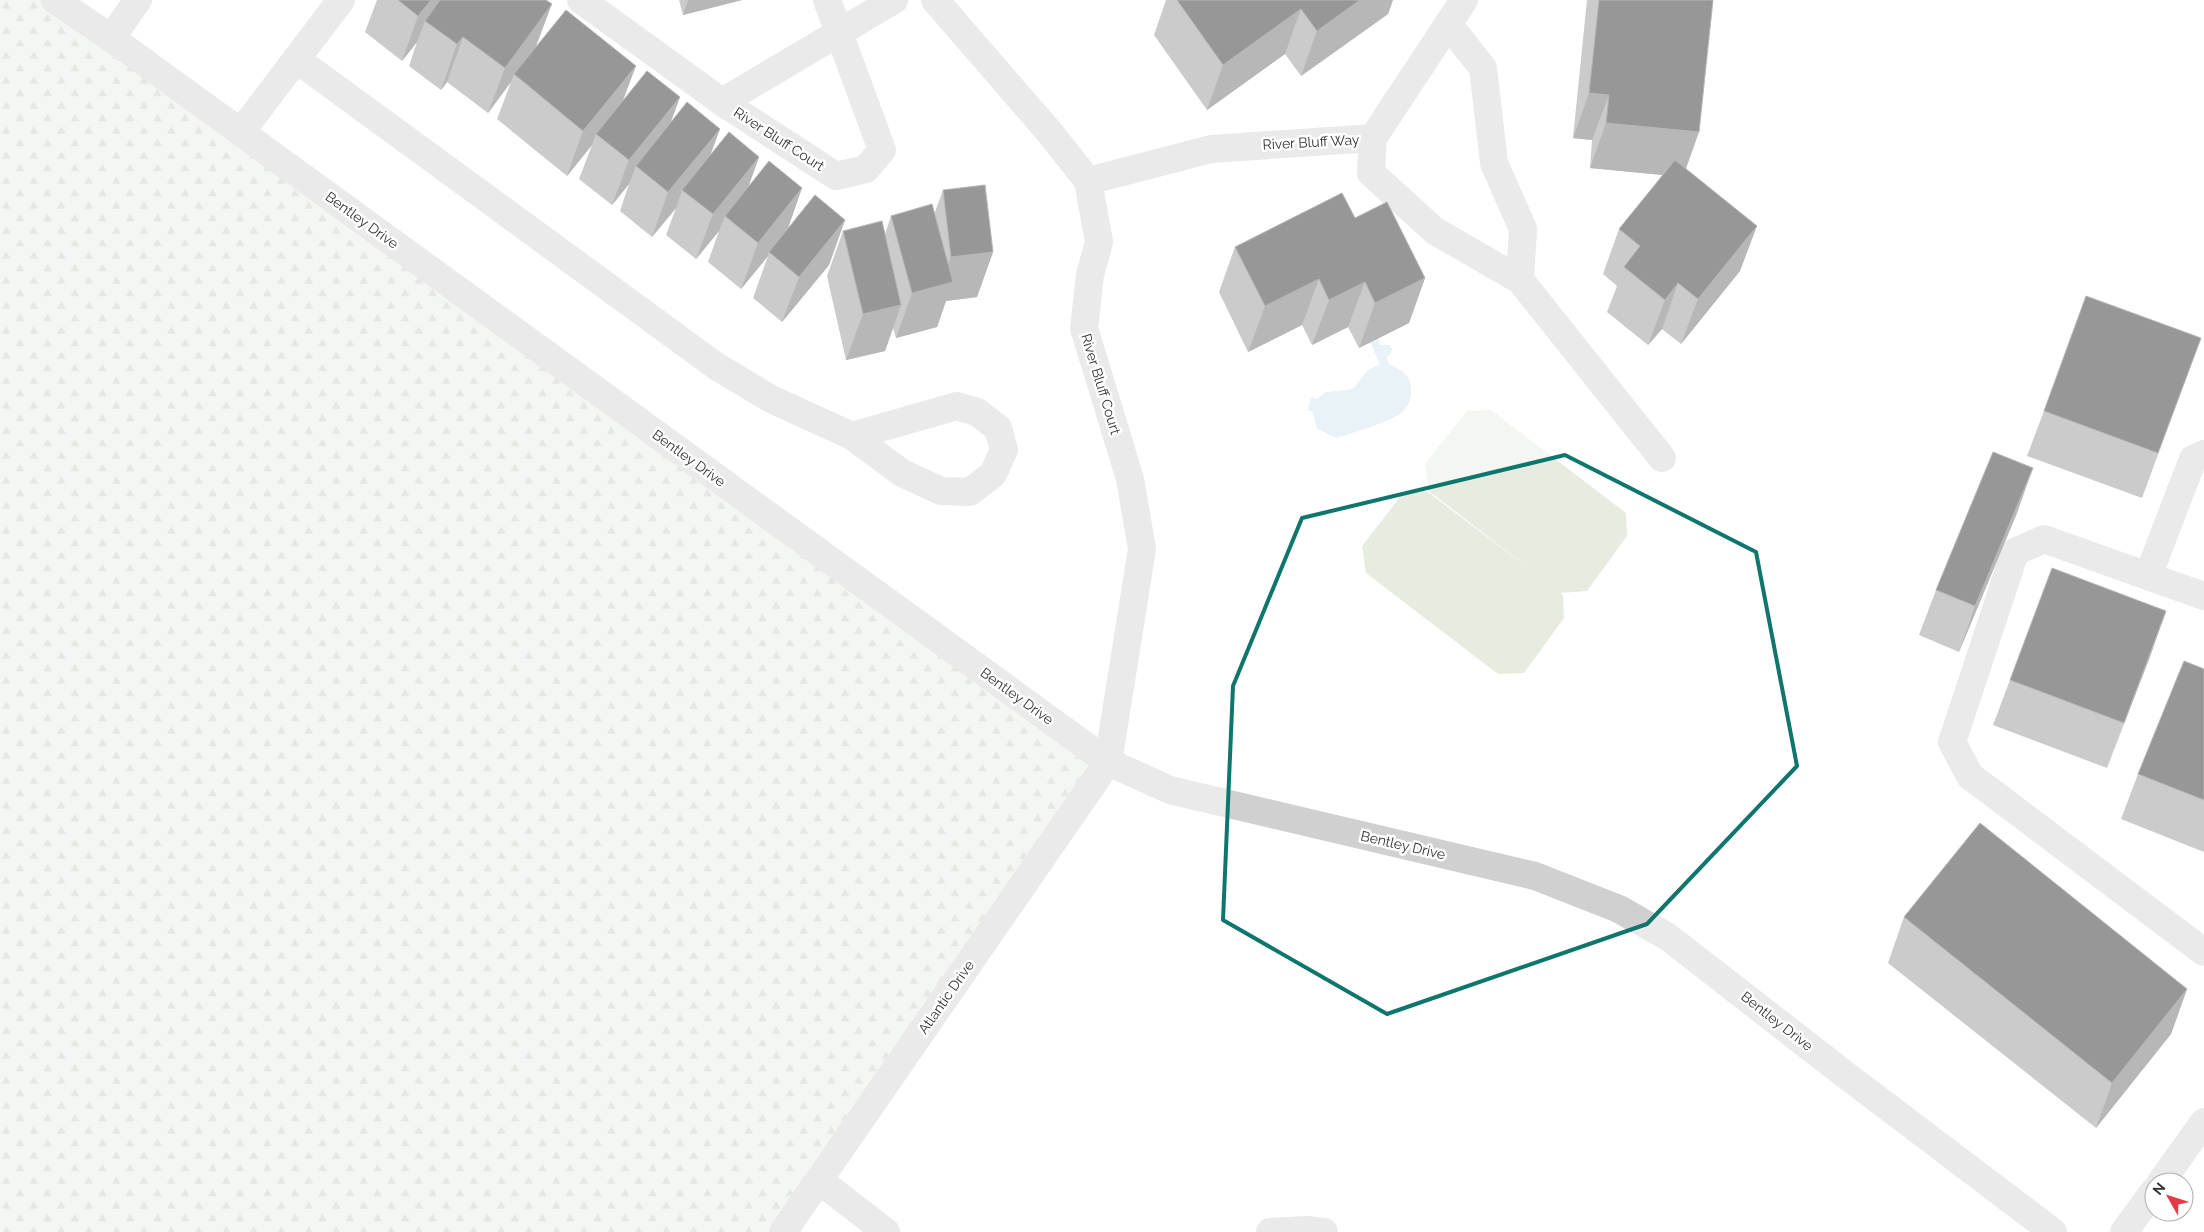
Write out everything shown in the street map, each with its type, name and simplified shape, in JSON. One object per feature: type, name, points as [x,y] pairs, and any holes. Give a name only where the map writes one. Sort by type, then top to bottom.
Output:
[{"type":"street","name":"Bentley Drive","points":[[55,0],[241,132],[1108,762],[1170,790],[1535,876],[1619,909],[1668,937],[1846,1076],[2053,1232]]},
{"type":"street","points":[[111,38],[138,0]]},
{"type":"street","points":[[241,132],[341,0]]},
{"type":"street","name":"River Bluff Court","points":[[581,0],[722,102],[836,176],[866,169],[882,150],[827,0]]},
{"type":"street","name":"River Bluff Court","points":[[722,102],[894,0]]},
{"type":"street","name":"River Bluff Court","points":[[935,0],[1051,134],[1088,181],[1099,242],[1090,276],[1084,328],[1130,479],[1142,549],[1108,762]]},
{"type":"street","name":"River Bluff Way","points":[[1088,181],[1211,149],[1373,138],[1464,0]]},
{"type":"street","points":[[1448,24],[1483,68],[1494,163],[1523,229],[1520,280]]},
{"type":"street","points":[[296,59],[716,366],[771,399],[852,436],[902,473],[941,491],[970,492],[993,474],[1004,450],[998,428],[977,412],[957,406],[852,436]]},
{"type":"street","points":[[1373,138],[1371,174],[1435,231],[1520,280],[1662,458]]},
{"type":"street","points":[[2148,576],[2193,459],[2204,454]]},
{"type":"street","points":[[2204,596],[2044,539],[2015,552],[1952,742],[1970,776],[2204,952]]},
{"type":"street","name":"Atlantic Drive","points":[[783,1232],[1108,762]]},
{"type":"street","points":[[2167,1172],[2204,1122]]},
{"type":"street","points":[[820,1181],[886,1232]]},
{"type":"street","points":[[2124,1232],[2144,1205]]},
{"type":"street","points":[[1270,1232],[1308,1230],[1324,1232]]},
{"type":"highlighted area","points":[[1565,455],[1756,552],[1797,766],[1647,924],[1387,1014],[1223,920],[1233,686],[1302,518]]},
{"type":"green space","points":[[0,0],[55,0],[1108,762],[783,1232],[0,1232]]},
{"type":"green space","points":[[1491,410],[1626,513],[1627,536],[1587,591],[1560,593],[1563,595],[1564,618],[1524,673],[1498,674],[1366,573],[1362,546],[1404,492],[1428,492],[1541,578],[1429,491],[1425,464],[1467,411]]},
{"type":"water","points":[[1378,338],[1380,345],[1389,345],[1392,349],[1387,357],[1389,364],[1401,370],[1409,379],[1411,395],[1406,408],[1389,420],[1336,438],[1317,429],[1313,412],[1307,410],[1312,397],[1317,399],[1326,392],[1354,388],[1367,371],[1380,364],[1370,342]]},
{"type":"building","points":[[398,0],[431,0],[418,16]]},
{"type":"building","points":[[440,0],[546,0],[552,4],[505,68],[463,37],[457,44],[425,21]]},
{"type":"building","points":[[1177,0],[1360,0],[1317,31],[1301,9],[1223,65]]},
{"type":"building","points":[[1599,0],[1713,0],[1699,132],[1606,123],[1609,95],[1589,93]]},
{"type":"building","points":[[566,10],[636,66],[583,131],[514,74]]},
{"type":"building","points":[[647,71],[680,97],[629,160],[596,134]]},
{"type":"building","points":[[687,102],[720,129],[668,192],[636,166]]},
{"type":"building","points":[[729,132],[759,157],[713,214],[682,190]]},
{"type":"building","points":[[1675,160],[1757,226],[1698,299],[1678,283],[1665,300],[1624,267],[1640,246],[1619,229]]},
{"type":"building","points":[[769,161],[802,188],[758,243],[725,216]]},
{"type":"building","points":[[985,185],[993,252],[951,257],[943,190]]},
{"type":"building","points":[[1342,193],[1355,218],[1387,202],[1425,278],[1375,303],[1365,282],[1329,300],[1319,279],[1265,306],[1235,247]]},
{"type":"building","points":[[815,195],[845,220],[799,277],[769,252]]},
{"type":"building","points":[[932,204],[953,282],[912,293],[891,216]]},
{"type":"building","points":[[882,221],[901,305],[863,314],[843,231]]},
{"type":"building","points":[[2086,296],[2201,338],[2158,453],[2044,411]]},
{"type":"building","points":[[1993,452],[2033,468],[1975,606],[1936,590]]},
{"type":"building","points":[[2052,568],[2166,611],[2124,723],[2010,680]]},
{"type":"building","points":[[2184,661],[2204,669],[2204,800],[2138,774]]},
{"type":"building","points":[[1980,823],[2187,989],[2112,1083],[1904,917]]}]
